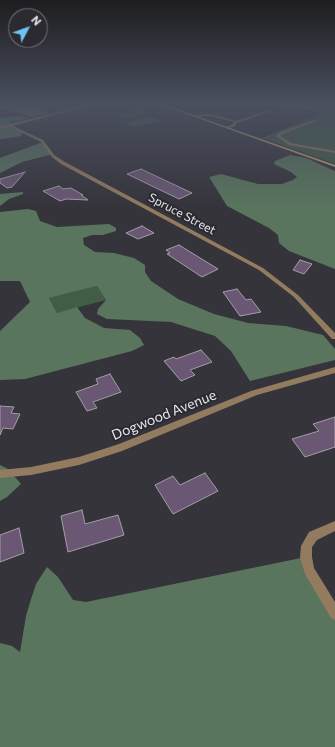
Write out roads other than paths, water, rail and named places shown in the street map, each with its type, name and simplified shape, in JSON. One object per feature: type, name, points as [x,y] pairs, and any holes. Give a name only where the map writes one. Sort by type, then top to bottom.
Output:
[{"type":"main road","points":[[261,140],[335,166]]},
{"type":"street","name":"Spruce Street","points":[[40,140],[53,156],[63,163],[261,269],[296,296],[335,337]]},
{"type":"street","name":"Dogwood Avenue","points":[[0,474],[79,461],[122,447],[254,394],[335,370]]},
{"type":"street","points":[[335,526],[313,536],[307,546],[306,557],[309,570],[335,614]]},
{"type":"lane","points":[[284,140],[290,144],[335,152]]}]
